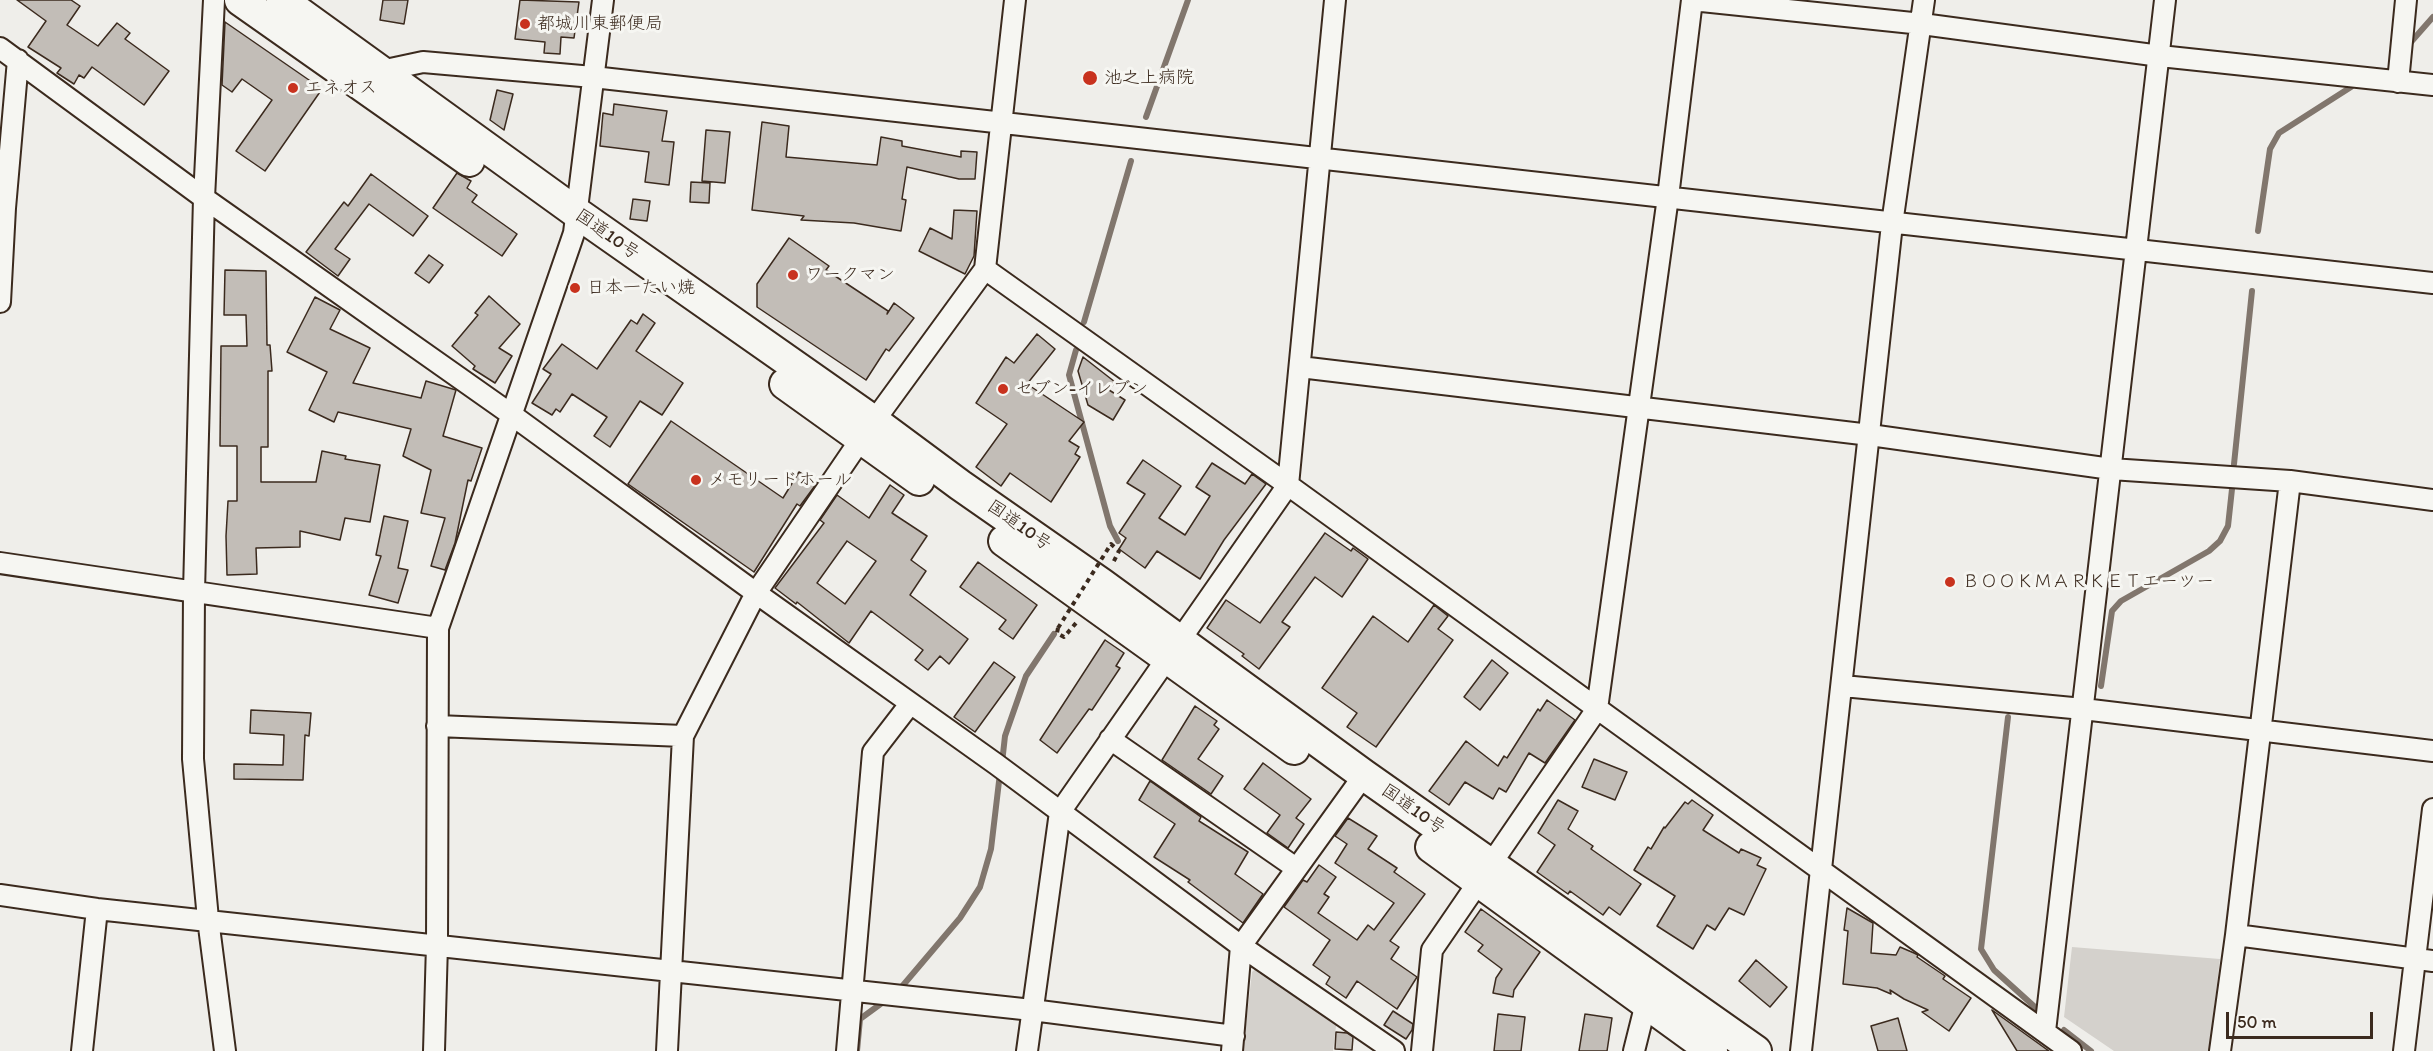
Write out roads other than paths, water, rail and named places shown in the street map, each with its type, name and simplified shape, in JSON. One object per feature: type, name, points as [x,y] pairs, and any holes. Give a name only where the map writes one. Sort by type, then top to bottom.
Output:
[{"type":"highway","name":"国道10号","points":[[240,0],[374,81],[868,430],[960,485],[1174,651],[1485,873],[1756,1051]]},
{"type":"highway","name":"国道10号","points":[[282,0],[374,81]]},
{"type":"highway","name":"国道10号","points":[[1485,873],[1646,1003],[1712,1051]]},
{"type":"street","points":[[214,0],[204,198],[192,759],[208,919],[225,1051]]},
{"type":"street","points":[[434,1051],[437,944],[438,628],[512,415],[575,223],[603,0]]},
{"type":"street","points":[[667,1051],[683,736],[756,593],[868,430],[985,269],[1015,0]]},
{"type":"street","points":[[1027,1051],[1060,812],[1288,485],[1335,0]]},
{"type":"street","points":[[1422,1051],[1432,950],[1597,709],[1637,407],[1668,197],[1692,0],[1922,24],[2160,56],[2433,85]]},
{"type":"street","points":[[1801,1051],[1843,686],[1892,224],[1924,0]]},
{"type":"street","points":[[2045,1031],[2165,0]]},
{"type":"street","points":[[2398,82],[2406,0]]},
{"type":"street","points":[[0,48],[204,198],[512,415],[909,704],[996,764],[1241,946],[1394,1051]]},
{"type":"street","points":[[0,302],[2,208],[18,60]]},
{"type":"street","points":[[374,81],[423,62],[593,77],[2433,283]]},
{"type":"street","points":[[985,269],[2071,1051]]},
{"type":"street","points":[[1300,367],[1870,435],[2111,469],[2290,481],[2433,500]]},
{"type":"street","points":[[2220,1051],[2290,481]]},
{"type":"street","points":[[0,563],[438,628]]},
{"type":"street","points":[[1843,686],[2083,709],[2433,751]]},
{"type":"street","points":[[847,1051],[857,992],[873,752],[909,704]]},
{"type":"street","points":[[437,726],[683,736]]},
{"type":"street","points":[[1110,739],[1296,868]]},
{"type":"street","points":[[0,895],[98,909],[208,919],[670,972],[1032,1010],[1233,1044],[1241,946],[1359,783]]},
{"type":"street","points":[[2404,1051],[2425,959],[2433,809]]},
{"type":"street","points":[[82,1051],[98,909]]},
{"type":"street","points":[[2236,935],[2425,959]]},
{"type":"street","points":[[1634,1051],[1646,1003]]},
{"type":"waterway","points":[[1146,117],[1188,0]]},
{"type":"waterway","points":[[2411,42],[2433,17]]},
{"type":"waterway","points":[[2258,231],[2270,149],[2279,133],[2351,87]]},
{"type":"waterway","points":[[1084,322],[1131,161]]},
{"type":"waterway","points":[[2234,464],[2252,291]]},
{"type":"waterway","points":[[1076,350],[1069,375],[1110,526],[1118,541]]},
{"type":"waterway","points":[[2101,686],[2112,611],[2121,601],[2209,551],[2220,541],[2228,526],[2232,489]]},
{"type":"waterway","points":[[1002,763],[1005,736],[1026,676],[1054,634]]},
{"type":"waterway","points":[[2008,717],[1981,949],[1994,970],[2036,1008]]},
{"type":"waterway","points":[[899,990],[960,918],[980,887],[991,849],[1000,773]]},
{"type":"waterway","points":[[857,1051],[860,1019],[886,1000]]},
{"type":"waterway","points":[[2064,1030],[2091,1051]]},
{"type":"place","name":"都城川東郵便局","points":[[525,24]]},
{"type":"place","name":"池之上病院","points":[[1090,78]]},
{"type":"place","name":"エネオス","points":[[293,88]]},
{"type":"place","name":"ワークマン","points":[[793,275]]},
{"type":"place","name":"日本一たい焼","points":[[575,288]]},
{"type":"place","name":"セブン-イレブン","points":[[1003,389]]},
{"type":"place","name":"メモリードホール","points":[[696,480]]},
{"type":"place","name":"ＢＯＯＫＭＡＲＫＥＴエーツー","points":[[1950,582]]}]
